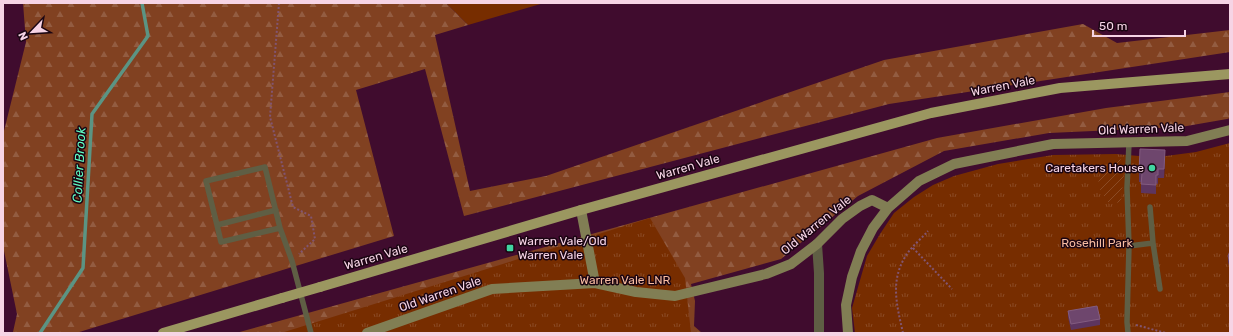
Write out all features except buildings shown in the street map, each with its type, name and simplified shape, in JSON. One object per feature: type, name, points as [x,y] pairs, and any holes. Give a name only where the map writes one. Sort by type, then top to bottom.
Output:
[{"type":"main road","name":"Warren Vale","points":[[163,333],[580,210],[931,113],[1060,88],[1230,74]]},
{"type":"street","name":"Old Warren Vale","points":[[367,333],[492,289],[595,283],[636,292],[675,296],[766,274],[792,264],[817,244],[842,219],[860,206],[872,200],[888,208],[919,181],[954,164],[1053,144],[1188,141],[1230,130]]},
{"type":"street","points":[[848,333],[846,305],[852,278],[861,251],[873,228],[888,208]]},
{"type":"street","points":[[580,210],[595,283]]},
{"type":"street","points":[[817,244],[819,272],[819,333]]},
{"type":"lane","points":[[1128,333],[1127,188],[1129,143]]},
{"type":"lane","points":[[280,228],[221,242],[206,181],[265,167],[280,228],[292,261],[310,333]]},
{"type":"lane","points":[[1150,207],[1153,243],[1160,289]]},
{"type":"lane","points":[[217,224],[276,210]]},
{"type":"lane","points":[[1128,246],[1153,243]]},
{"type":"path","points":[[279,3],[270,117],[293,207],[311,216],[315,239],[292,261]]},
{"type":"path","points":[[902,333],[895,300],[896,281],[905,257],[928,231]]},
{"type":"path","points":[[913,248],[952,289]]},
{"type":"path","points":[[1127,322],[1166,333]]},
{"type":"green space","points":[[23,3],[446,3],[468,25],[435,35],[470,191],[546,176],[884,60],[1083,24],[1117,43],[1230,30],[1230,52],[889,104],[464,216],[425,69],[356,90],[394,236],[76,333],[3,333],[13,332],[17,314],[3,246],[3,135],[26,42]]},
{"type":"green space","points":[[446,3],[544,3],[468,25]]},
{"type":"green space","points":[[1230,92],[1230,118],[1227,119],[1181,127],[1049,133],[944,151],[858,196],[781,259],[691,284],[695,301],[694,326],[702,333],[236,333],[937,138],[1106,108]]},
{"type":"green space","name":"Rosehill Park","points":[[1230,143],[1230,333],[855,333],[852,308],[867,256],[894,213],[914,197],[933,185],[954,176],[998,164],[1053,155],[1116,154],[1166,156],[1196,152]]},
{"type":"green space","points":[[1116,157],[1125,161],[1121,202],[1109,204],[1099,187],[1099,178],[1103,170]]},
{"type":"green space","name":"Warren Vale LNR","points":[[650,218],[685,278],[691,333],[281,333]]},
{"type":"waterway","name":"Collier Brook","points":[[40,333],[83,268],[92,114],[148,36],[142,3]]},
{"type":"place","name":"Caretakers House","points":[[1152,168]]},
{"type":"place","name":"Warren Vale/Old Warren Vale","points":[[510,248]]}]
